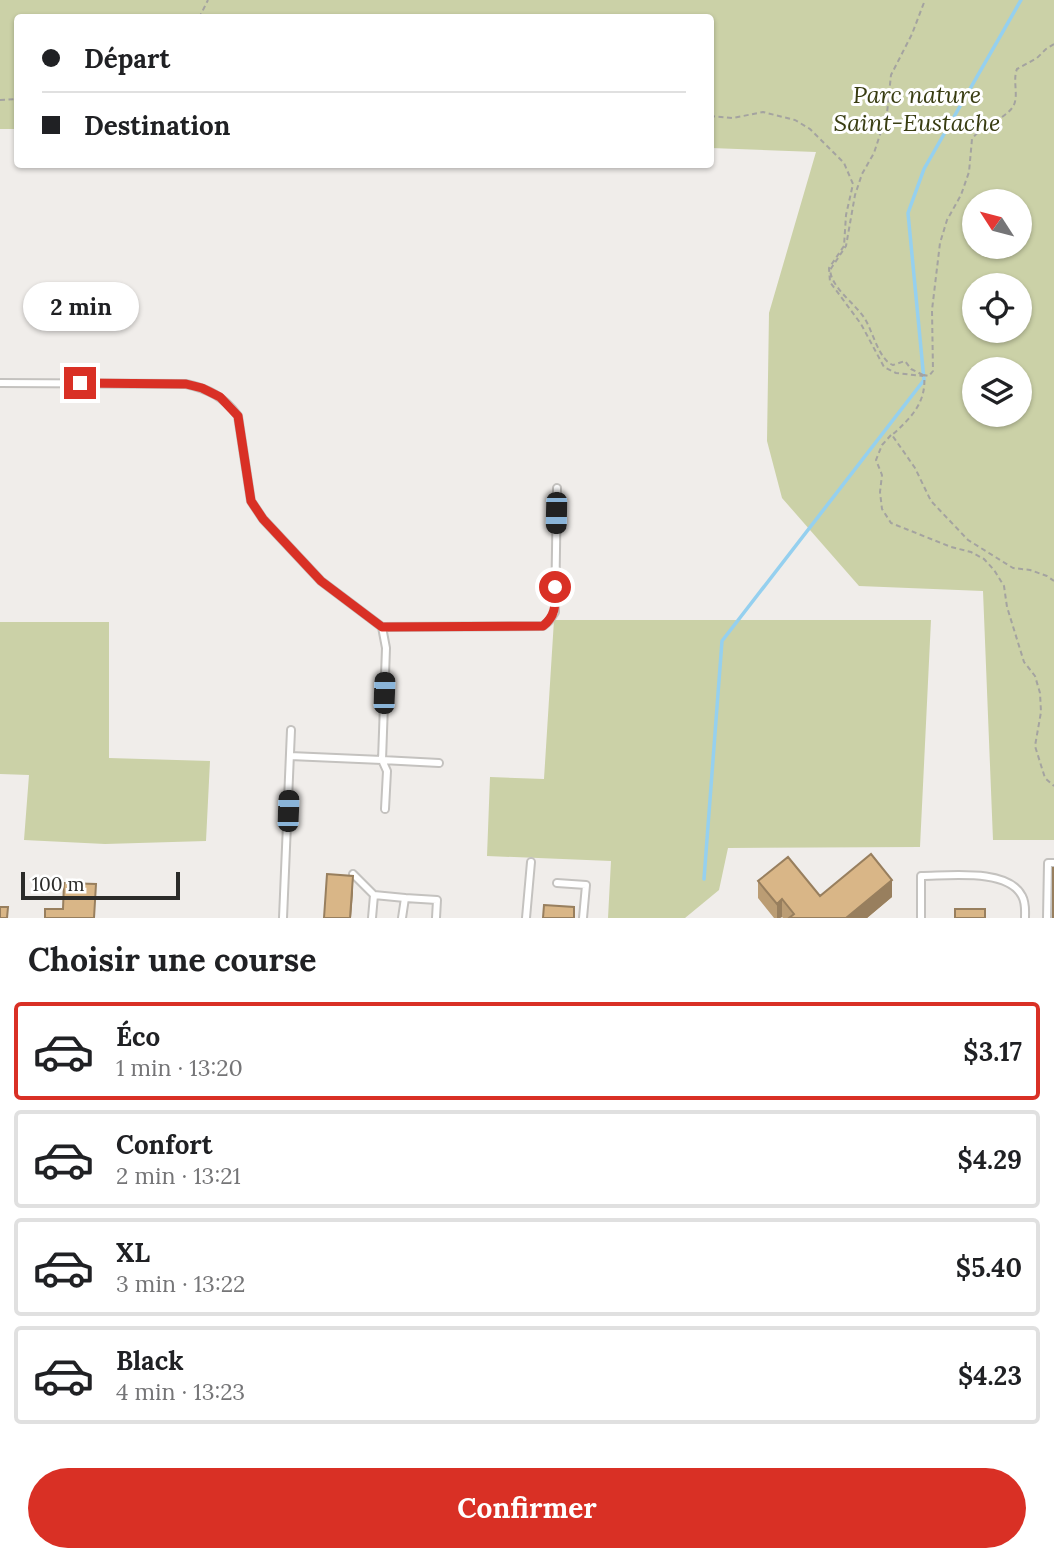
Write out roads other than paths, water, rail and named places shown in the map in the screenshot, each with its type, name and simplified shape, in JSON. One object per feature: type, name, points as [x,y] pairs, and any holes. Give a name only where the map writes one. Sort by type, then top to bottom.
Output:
[{"type":"lane","points":[[0,383],[186,384],[220,397],[238,416],[251,501],[263,519],[321,581],[382,627],[543,626],[550,621],[555,612],[557,488]]},
{"type":"lane","points":[[382,627],[386,648],[382,760],[387,771],[385,809]]},
{"type":"lane","points":[[283,918],[291,730]]},
{"type":"lane","points":[[290,756],[439,763]]},
{"type":"lane","points":[[526,918],[531,862]]},
{"type":"lane","points":[[1047,918],[1048,863],[1054,863]]},
{"type":"lane","points":[[354,874],[374,895],[438,900],[436,918]]},
{"type":"lane","points":[[921,918],[921,876],[988,877],[1005,880],[1022,894],[1025,918]]},
{"type":"lane","points":[[557,883],[586,885],[583,918]]},
{"type":"lane","points":[[372,918],[374,895]]},
{"type":"lane","points":[[402,918],[405,898]]},
{"type":"waterway","points":[[704,879],[722,641],[924,380],[908,213],[924,169],[1021,0]]},
{"type":"park label","name":"Parc nature Saint-Eustache","points":[[917,109]]}]
